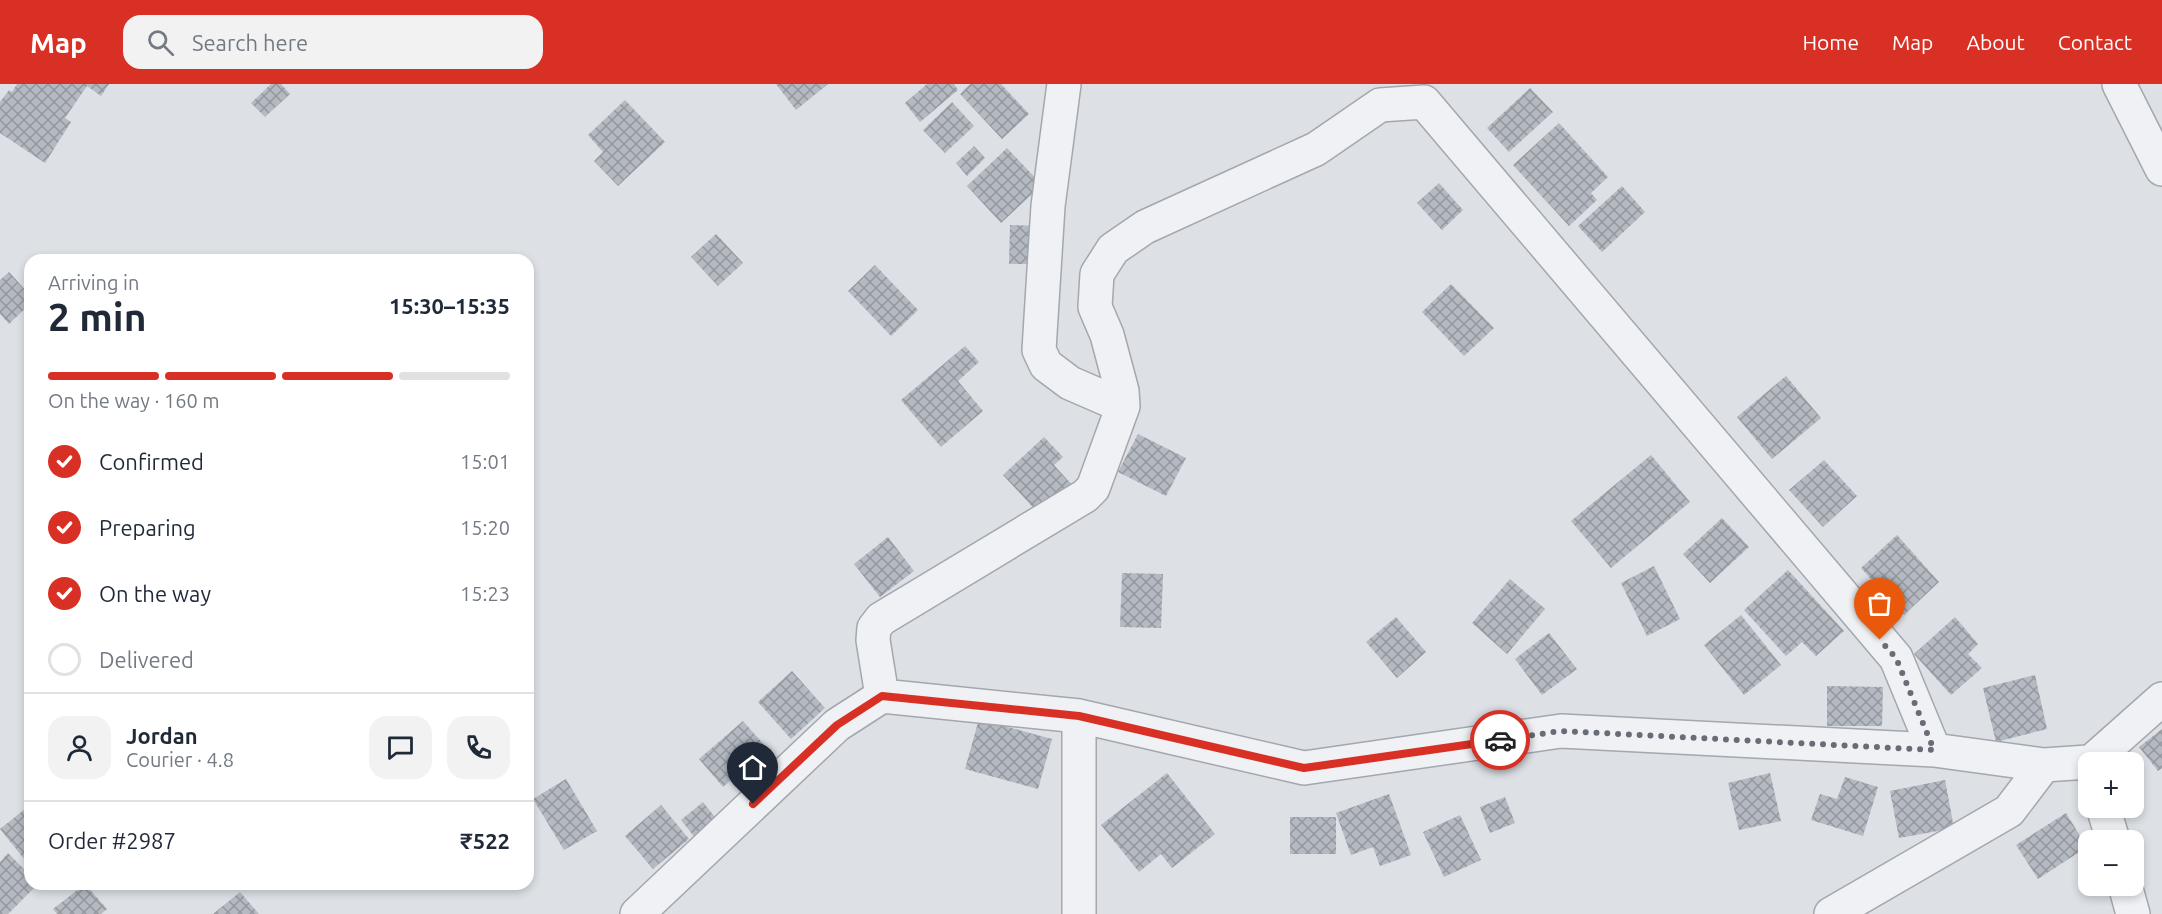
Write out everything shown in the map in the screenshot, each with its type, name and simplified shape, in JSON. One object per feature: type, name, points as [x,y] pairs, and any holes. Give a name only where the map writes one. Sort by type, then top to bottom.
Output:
[{"type":"street","points":[[1064,84],[1048,206],[1039,350],[1046,365],[1070,383],[1123,406]]},
{"type":"street","points":[[2119,84],[2162,169]]},
{"type":"street","points":[[882,696],[873,640],[874,628],[881,619],[1085,496],[1093,488],[1123,406],[1122,391],[1107,335],[1095,307],[1097,274],[1113,249],[1144,228],[1316,149],[1380,105],[1424,102],[1896,658],[1934,750]]},
{"type":"street","points":[[637,914],[837,725],[882,696],[1079,716],[1304,768],[1561,731],[1934,750],[2044,765],[2078,763]]},
{"type":"street","points":[[2101,752],[2162,699]]},
{"type":"street","points":[[1079,716],[1079,914]]},
{"type":"street","points":[[1831,914],[2009,811],[2044,765]]},
{"type":"street","points":[[2128,896],[2133,914]]},
{"type":"building","points":[[17,84],[109,84],[101,96],[87,86],[65,118],[71,122],[45,163],[0,133],[0,102],[9,90],[12,92]]},
{"type":"building","points":[[271,84],[281,84],[290,94],[265,117],[251,103]]},
{"type":"building","points":[[776,84],[828,84],[796,110]]},
{"type":"building","points":[[927,84],[954,84],[958,90],[920,122],[905,103]]},
{"type":"building","points":[[970,84],[1001,84],[1029,114],[1002,139],[960,94]]},
{"type":"building","points":[[1530,88],[1553,112],[1509,152],[1487,128]]},
{"type":"building","points":[[625,100],[665,142],[618,186],[594,161],[603,152],[588,135]]},
{"type":"building","points":[[952,102],[974,126],[945,153],[923,130]]},
{"type":"building","points":[[1559,123],[1608,177],[1591,193],[1597,200],[1569,226],[1513,165]]},
{"type":"building","points":[[974,146],[985,158],[967,176],[956,163]]},
{"type":"building","points":[[1007,148],[1042,185],[1001,223],[967,186]]},
{"type":"building","points":[[1439,183],[1463,210],[1442,230],[1417,203]]},
{"type":"building","points":[[1622,186],[1645,212],[1602,252],[1578,226]]},
{"type":"building","points":[[1010,225],[1046,226],[1044,264],[1009,264]]},
{"type":"building","points":[[716,234],[743,263],[718,286],[691,257]]},
{"type":"building","points":[[875,265],[918,310],[891,336],[848,291]]},
{"type":"building","points":[[9,272],[24,288],[24,310],[9,324],[0,314],[0,280]]},
{"type":"building","points":[[1451,284],[1494,328],[1464,356],[1422,312]]},
{"type":"building","points":[[965,346],[979,362],[958,381],[983,411],[941,447],[901,400]]},
{"type":"building","points":[[1786,376],[1821,418],[1772,459],[1737,417]]},
{"type":"building","points":[[1138,434],[1186,458],[1166,496],[1118,472]]},
{"type":"building","points":[[1044,437],[1063,457],[1054,465],[1073,486],[1041,516],[1003,475]]},
{"type":"building","points":[[1651,455],[1690,502],[1611,568],[1571,521]]},
{"type":"building","points":[[1824,460],[1857,496],[1823,527],[1789,490]]},
{"type":"building","points":[[1722,518],[1749,547],[1710,583],[1683,554]]},
{"type":"building","points":[[1897,535],[1939,582],[1904,615],[1861,568]]},
{"type":"building","points":[[888,537],[914,571],[880,597],[854,564]]},
{"type":"building","points":[[1654,566],[1680,619],[1647,636],[1621,583]]},
{"type":"building","points":[[1788,570],[1844,631],[1816,656],[1802,642],[1786,656],[1744,610]]},
{"type":"building","points":[[1122,573],[1163,574],[1161,628],[1120,627]]},
{"type":"building","points":[[1510,579],[1545,609],[1507,654],[1472,623]]},
{"type":"building","points":[[1741,615],[1781,665],[1744,695],[1704,645]]},
{"type":"building","points":[[1396,617],[1426,652],[1397,678],[1366,642]]},
{"type":"building","points":[[1955,617],[1978,644],[1968,654],[1982,668],[1951,695],[1914,654]]},
{"type":"building","points":[[1549,633],[1577,669],[1542,695],[1515,659]]},
{"type":"building","points":[[792,671],[825,708],[791,739],[758,702]]},
{"type":"building","points":[[2035,675],[2047,729],[1996,742],[1983,688]]},
{"type":"building","points":[[1827,686],[1883,687],[1882,726],[1827,726]]},
{"type":"building","points":[[979,719],[1052,739],[1038,789],[965,769]]},
{"type":"building","points":[[743,721],[767,748],[723,787],[699,759]]},
{"type":"building","points":[[2162,729],[2162,768],[2158,771],[2139,747]]},
{"type":"building","points":[[1167,773],[1215,834],[1172,868],[1161,854],[1139,872],[1101,825]]},
{"type":"building","points":[[1770,773],[1781,821],[1739,830],[1728,783]]},
{"type":"building","points":[[1845,777],[1878,787],[1863,836],[1811,820],[1820,794],[1837,799]]},
{"type":"building","points":[[566,779],[597,831],[564,850],[534,798]]},
{"type":"building","points":[[1945,780],[1954,828],[1899,838],[1890,791]]},
{"type":"building","points":[[1389,794],[1411,855],[1380,866],[1373,847],[1351,855],[1336,813]]},
{"type":"building","points":[[1505,797],[1515,823],[1490,833],[1480,807]]},
{"type":"building","points":[[703,802],[718,821],[696,839],[681,820]]},
{"type":"building","points":[[661,805],[689,839],[653,869],[625,836]]},
{"type":"building","points":[[24,810],[24,859],[0,829]]},
{"type":"building","points":[[2066,813],[2078,832],[2078,853],[2038,879],[2016,845]]},
{"type":"building","points":[[1460,815],[1481,860],[1444,877],[1423,832]]},
{"type":"building","points":[[1290,817],[1336,817],[1336,854],[1290,854]]},
{"type":"building","points":[[8,853],[24,869],[24,890],[32,890],[8,914],[0,914],[0,862]]},
{"type":"building","points":[[77,890],[90,890],[107,909],[101,914],[57,914],[53,909]]},
{"type":"building","points":[[240,892],[259,914],[213,914]]},
{"type":"way so far","points":[[1500,740],[1561,731],[1934,750],[1896,658],[1880,640]]},
{"type":"route","points":[[753,804],[837,725],[882,696],[1079,716],[1304,768],[1500,740]]}]
